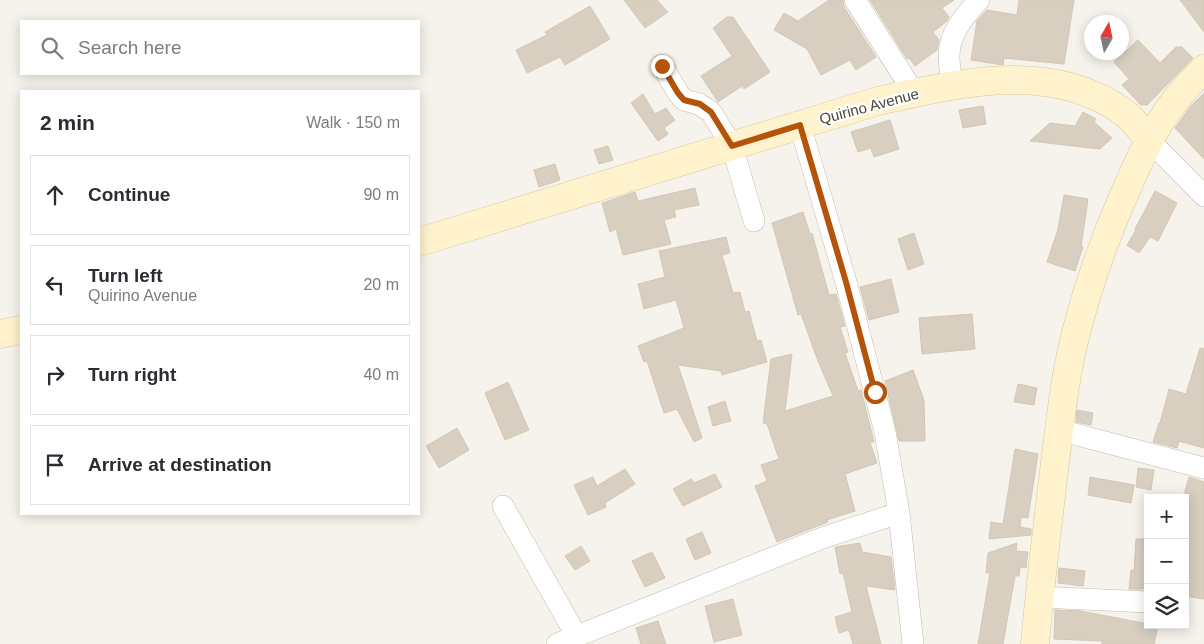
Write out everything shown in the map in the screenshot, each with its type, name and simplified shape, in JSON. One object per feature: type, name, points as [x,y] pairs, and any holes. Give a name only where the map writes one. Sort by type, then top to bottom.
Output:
[{"type":"main road","points":[[1035,644],[1059,430],[1075,335],[1088,286],[1106,234],[1149,140],[1185,86],[1204,68]]},
{"type":"main road","name":"Quirino Avenue","points":[[420,242],[878,100],[952,86],[994,81],[1031,80],[1072,87],[1098,97],[1127,115],[1149,140]]},
{"type":"main road","points":[[0,334],[20,330]]},
{"type":"street","points":[[855,0],[914,93]]},
{"type":"street","points":[[952,86],[950,47],[954,34],[965,16],[979,0]]},
{"type":"street","points":[[662,66],[684,100],[700,104],[711,112],[732,146],[754,221]]},
{"type":"street","points":[[800,125],[846,282],[885,432],[899,513],[913,644]]},
{"type":"street","name":"Quirino Avenue","points":[[1149,140],[1204,196]]},
{"type":"street","points":[[1059,430],[1204,468]]},
{"type":"street","points":[[503,506],[576,635]]},
{"type":"street","points":[[557,644],[826,537],[899,513]]},
{"type":"street","points":[[1039,597],[1144,602]]},
{"type":"building","points":[[624,0],[657,0],[668,12],[645,28]]},
{"type":"building","points":[[829,0],[843,0],[844,7],[876,57],[856,70],[850,60],[821,75],[807,49],[774,30],[784,13],[798,21]]},
{"type":"building","points":[[870,0],[954,0],[942,8],[949,17],[947,21],[933,32],[939,40],[937,50],[915,66],[909,58],[907,59]]},
{"type":"building","points":[[1019,0],[1074,0],[1064,64],[1004,58],[1003,65],[971,60],[977,21],[987,10],[1017,15]]},
{"type":"building","points":[[1180,0],[1204,0],[1204,32]]},
{"type":"building","points":[[590,6],[610,39],[565,65],[560,57],[527,73],[516,50],[547,35],[545,32]]},
{"type":"building","points":[[727,17],[733,17],[770,72],[744,89],[742,86],[718,102],[701,76],[732,56],[713,28]]},
{"type":"building","points":[[1138,40],[1160,63],[1176,47],[1182,47],[1193,58],[1147,105],[1141,105],[1122,85],[1129,79],[1114,62],[1116,60],[1129,60],[1129,48]]},
{"type":"building","points":[[1204,93],[1204,159],[1175,128],[1190,107]]},
{"type":"building","points":[[643,94],[655,114],[666,108],[675,120],[664,128],[668,134],[658,141],[631,103]]},
{"type":"building","points":[[983,106],[986,124],[963,128],[959,110]]},
{"type":"building","points":[[1083,112],[1096,119],[1094,122],[1112,138],[1100,149],[1030,141],[1050,123],[1075,126]]},
{"type":"building","points":[[890,120],[899,149],[874,157],[871,148],[858,152],[851,132]]},
{"type":"building","points":[[608,146],[613,160],[599,164],[594,150]]},
{"type":"building","points":[[555,164],[560,180],[539,187],[534,170]]},
{"type":"building","points":[[695,188],[699,205],[674,210],[676,217],[664,220],[671,244],[623,255],[616,229],[610,232],[602,203],[635,192],[638,201]]},
{"type":"building","points":[[1155,191],[1177,203],[1158,241],[1150,237],[1139,253],[1127,245]]},
{"type":"building","points":[[1064,195],[1088,199],[1081,247],[1083,247],[1075,271],[1047,262],[1058,229]]},
{"type":"building","points":[[803,212],[810,234],[812,233],[829,295],[836,294],[845,326],[840,327],[848,352],[845,353],[858,391],[861,390],[874,442],[870,442],[877,463],[845,474],[855,511],[827,520],[828,522],[777,542],[755,486],[767,481],[761,465],[779,459],[767,424],[763,423],[771,359],[792,354],[785,411],[833,396],[801,314],[798,315],[772,223]]},
{"type":"building","points":[[914,233],[924,264],[908,270],[898,239]]},
{"type":"building","points":[[726,237],[730,253],[722,255],[733,293],[740,292],[745,312],[749,311],[757,341],[761,340],[767,362],[722,375],[721,371],[678,365],[702,438],[694,442],[677,409],[664,413],[647,361],[644,362],[638,346],[684,328],[676,300],[644,309],[638,284],[665,277],[659,251]]},
{"type":"building","points":[[891,279],[899,312],[869,320],[860,287]]},
{"type":"building","points":[[972,314],[975,349],[922,354],[919,318]]},
{"type":"building","points":[[1200,348],[1204,349],[1204,448],[1179,441],[1177,448],[1153,442],[1169,389],[1186,394]]},
{"type":"building","points":[[913,370],[924,400],[925,441],[899,441],[885,381]]},
{"type":"building","points":[[508,382],[529,430],[505,440],[485,393]]},
{"type":"building","points":[[1018,384],[1037,388],[1034,405],[1014,402]]},
{"type":"building","points":[[725,401],[731,421],[713,426],[708,407]]},
{"type":"building","points":[[1077,410],[1093,413],[1091,425],[1076,422]]},
{"type":"building","points":[[457,428],[469,450],[439,468],[426,446]]},
{"type":"building","points":[[1015,449],[1038,454],[1028,518],[1021,517],[1020,527],[1031,529],[1031,535],[989,539],[991,522],[1003,524]]},
{"type":"building","points":[[1138,468],[1154,470],[1151,490],[1136,487]]},
{"type":"building","points":[[625,469],[635,484],[605,503],[606,507],[588,515],[574,485],[593,477],[597,486]]},
{"type":"building","points":[[715,474],[722,487],[683,506],[673,489],[691,479],[694,483]]},
{"type":"building","points":[[1090,477],[1134,485],[1131,503],[1088,495]]},
{"type":"building","points":[[1189,477],[1204,482],[1204,599],[1189,597],[1189,494],[1185,494]]},
{"type":"building","points":[[702,532],[711,553],[695,560],[686,539]]},
{"type":"building","points":[[1136,539],[1144,539],[1144,589],[1129,589],[1131,570],[1134,570]]},
{"type":"building","points":[[860,543],[862,552],[891,557],[895,590],[866,586],[881,644],[853,644],[849,630],[839,633],[835,617],[852,612],[843,573],[840,574],[835,547]]},
{"type":"building","points":[[1017,543],[1016,551],[1028,552],[1026,568],[1020,567],[1019,576],[1015,576],[1003,644],[978,644],[990,573],[986,573],[988,553]]},
{"type":"building","points":[[581,546],[590,561],[575,570],[565,556]]},
{"type":"building","points":[[652,552],[665,578],[645,587],[632,561]]},
{"type":"building","points":[[1059,568],[1085,571],[1083,586],[1058,583]]},
{"type":"building","points":[[733,599],[742,635],[714,642],[705,606]]},
{"type":"building","points":[[1055,610],[1081,611],[1144,623],[1144,629],[1157,629],[1154,644],[1102,644],[1102,641],[1054,639]]},
{"type":"building","points":[[658,621],[666,644],[641,644],[636,628]]},
{"type":"route","points":[[662,66],[684,100],[700,104],[711,112],[732,146],[800,125],[846,282],[875,392]]}]
